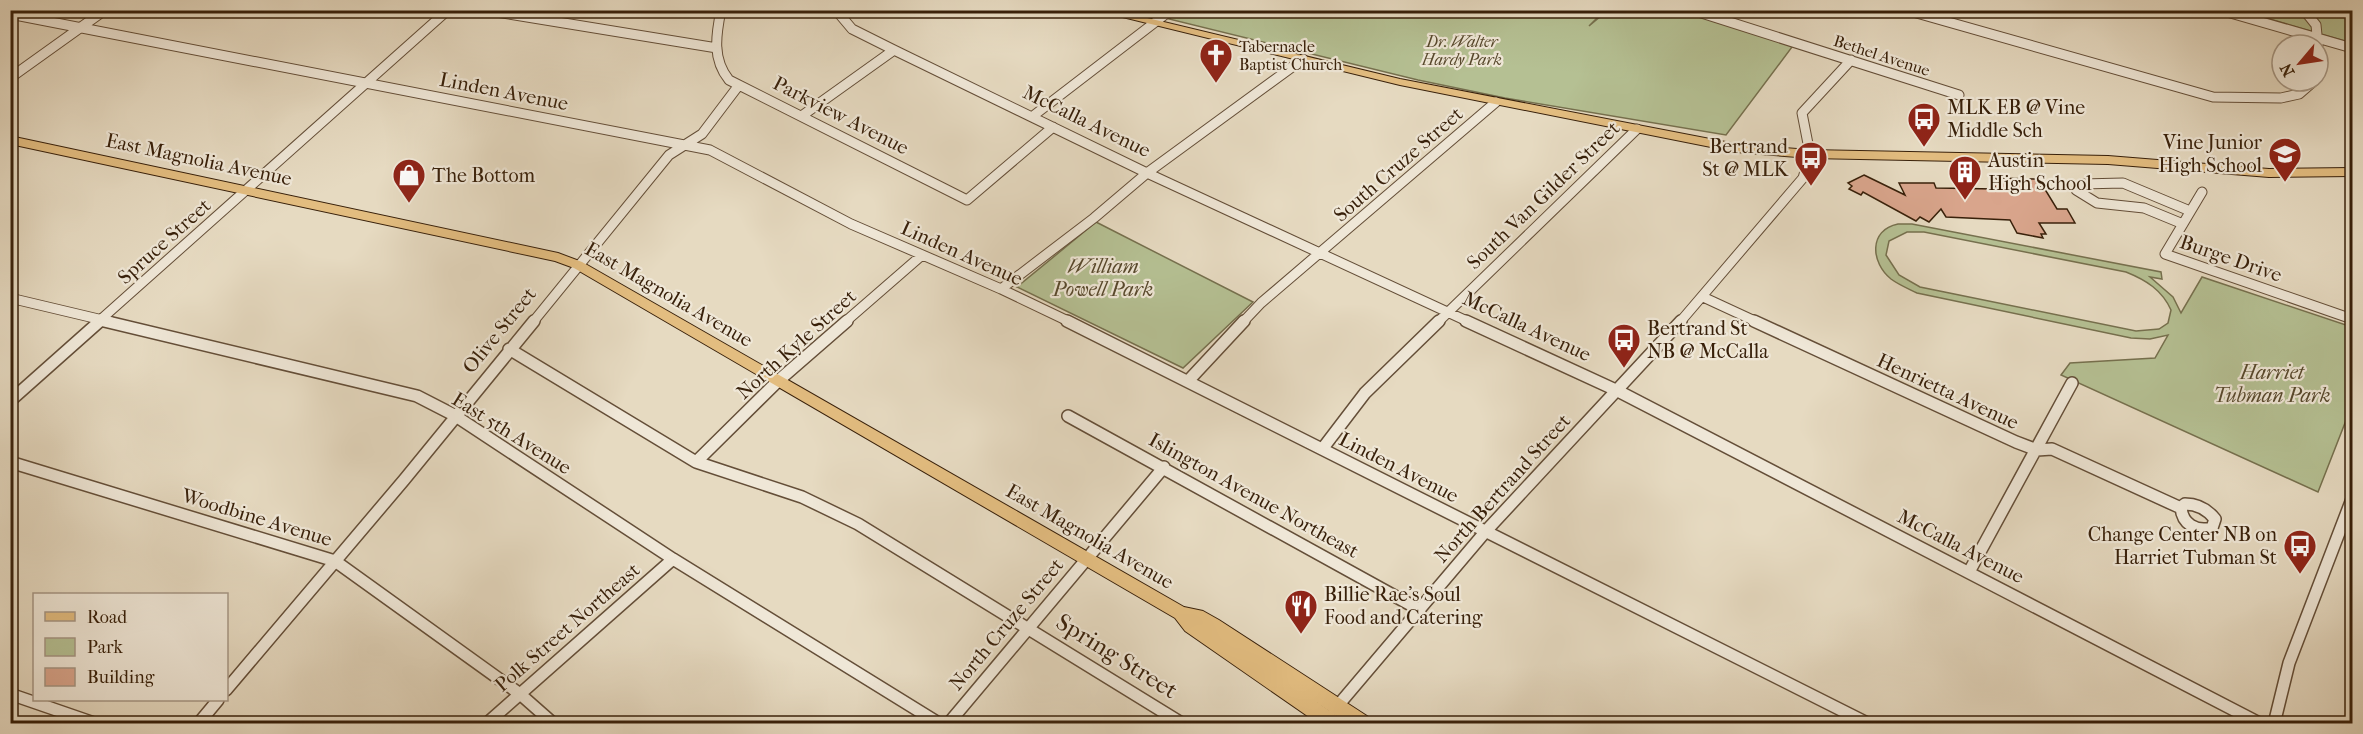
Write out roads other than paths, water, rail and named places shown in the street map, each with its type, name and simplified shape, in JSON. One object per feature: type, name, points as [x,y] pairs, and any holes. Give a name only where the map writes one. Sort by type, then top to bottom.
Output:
[{"type":"main road","points":[[1099,10],[1496,102],[1736,148],[1810,154],[2108,160],[2227,171],[2352,172]]},
{"type":"main road","name":"East Magnolia Avenue","points":[[10,140],[558,257],[578,265],[1181,613],[1205,620],[1364,723]]},
{"type":"main road","name":"East Magnolia Avenue","points":[[1181,613],[1191,626],[1328,722]]},
{"type":"street","points":[[10,78],[105,10]]},
{"type":"street","name":"Spruce Street","points":[[10,401],[248,191],[448,10]]},
{"type":"street","points":[[484,10],[717,48]]},
{"type":"street","name":"Parkview Avenue","points":[[721,10],[717,48],[721,70],[729,80],[803,115],[967,200],[1053,127]]},
{"type":"street","name":"McCalla Avenue","points":[[836,10],[852,29],[1147,173],[1618,391],[2261,723]]},
{"type":"street","points":[[1034,116],[1171,10]]},
{"type":"street","name":"Bethel Avenue","points":[[1692,10],[1959,95]]},
{"type":"street","points":[[1906,10],[2213,97],[2281,99],[2300,93]]},
{"type":"street","points":[[2220,10],[2290,33]]},
{"type":"street","points":[[2304,10],[2314,20],[2316,33]]},
{"type":"street","name":"Linden Avenue","points":[[10,14],[685,144],[717,153],[851,224],[1001,289],[1189,380],[1869,723]]},
{"type":"street","points":[[2330,44],[2352,48]]},
{"type":"street","points":[[803,115],[894,50]]},
{"type":"street","points":[[1001,289],[1094,218],[1147,173],[1303,59]]},
{"type":"street","points":[[1810,154],[1802,113],[1851,60]]},
{"type":"street","name":"Olive Street","points":[[228,688],[669,155],[702,134],[739,85]]},
{"type":"street","name":"South Cruze Street","points":[[1322,253],[1496,102]]},
{"type":"street","name":"South Van Gilder Street","points":[[1323,448],[1365,393],[1637,129]]},
{"type":"street","name":"North Bertrand Street","points":[[1328,722],[1338,706],[1486,531],[1703,297],[1803,178],[1810,154]]},
{"type":"street","points":[[2183,224],[2139,207],[2098,204],[2082,197],[2076,190],[2082,184],[2123,183],[2190,211]]},
{"type":"street","name":"Burge Drive","points":[[2202,192],[2165,254],[2352,319]]},
{"type":"street","points":[[1189,380],[1261,303],[1322,253]]},
{"type":"street","name":"North Kyle Street","points":[[696,462],[778,381],[922,255]]},
{"type":"street","name":"Henrietta Avenue","points":[[1703,297],[2037,450],[2052,449],[2181,508]]},
{"type":"street","name":"East 5th Avenue","points":[[10,298],[417,396],[454,415],[674,559],[940,723]]},
{"type":"street","name":"Spring Street","points":[[509,349],[696,462],[830,508],[1183,723]]},
{"type":"street","points":[[1969,572],[2072,383]]},
{"type":"street","name":"Islington Avenue Northeast","points":[[1068,416],[1420,610]]},
{"type":"street","name":"Woodbine Avenue","points":[[10,462],[335,561],[520,694],[554,723]]},
{"type":"street","name":"North Cruze Street","points":[[948,723],[1164,467]]},
{"type":"street","points":[[2274,723],[2289,663],[2352,499]]},
{"type":"street","name":"Polk Street Northeast","points":[[486,723],[674,559]]},
{"type":"street","points":[[10,694],[70,719],[97,723]]},
{"type":"street","points":[[198,723],[216,701]]},
{"type":"place","name":"Tabernacle Baptist Church","points":[[1216,84]]},
{"type":"place","name":"MLK EB @ Vine Middle Sch","points":[[1924,148]]},
{"type":"place","name":"Vine Junior High School","points":[[2285,183]]},
{"type":"place","name":"Bertrand St @ MLK","points":[[1811,187]]},
{"type":"place","name":"Austin High School","points":[[1965,201]]},
{"type":"place","name":"The Bottom","points":[[409,204]]},
{"type":"place","name":"Bertrand St NB @ McCalla","points":[[1624,369]]},
{"type":"place","name":"Change Center NB on Harriet Tubman St","points":[[2300,575]]},
{"type":"place","name":"Billie Rae's Soul Food and Catering","points":[[1301,635]]},
{"type":"park label","name":"Dr. Walter Hardy Park","points":[[1462,50]]},
{"type":"park label","name":"William Powell Park","points":[[1103,278]]},
{"type":"park label","name":"Harriet Tubman Park","points":[[2272,384]]}]
